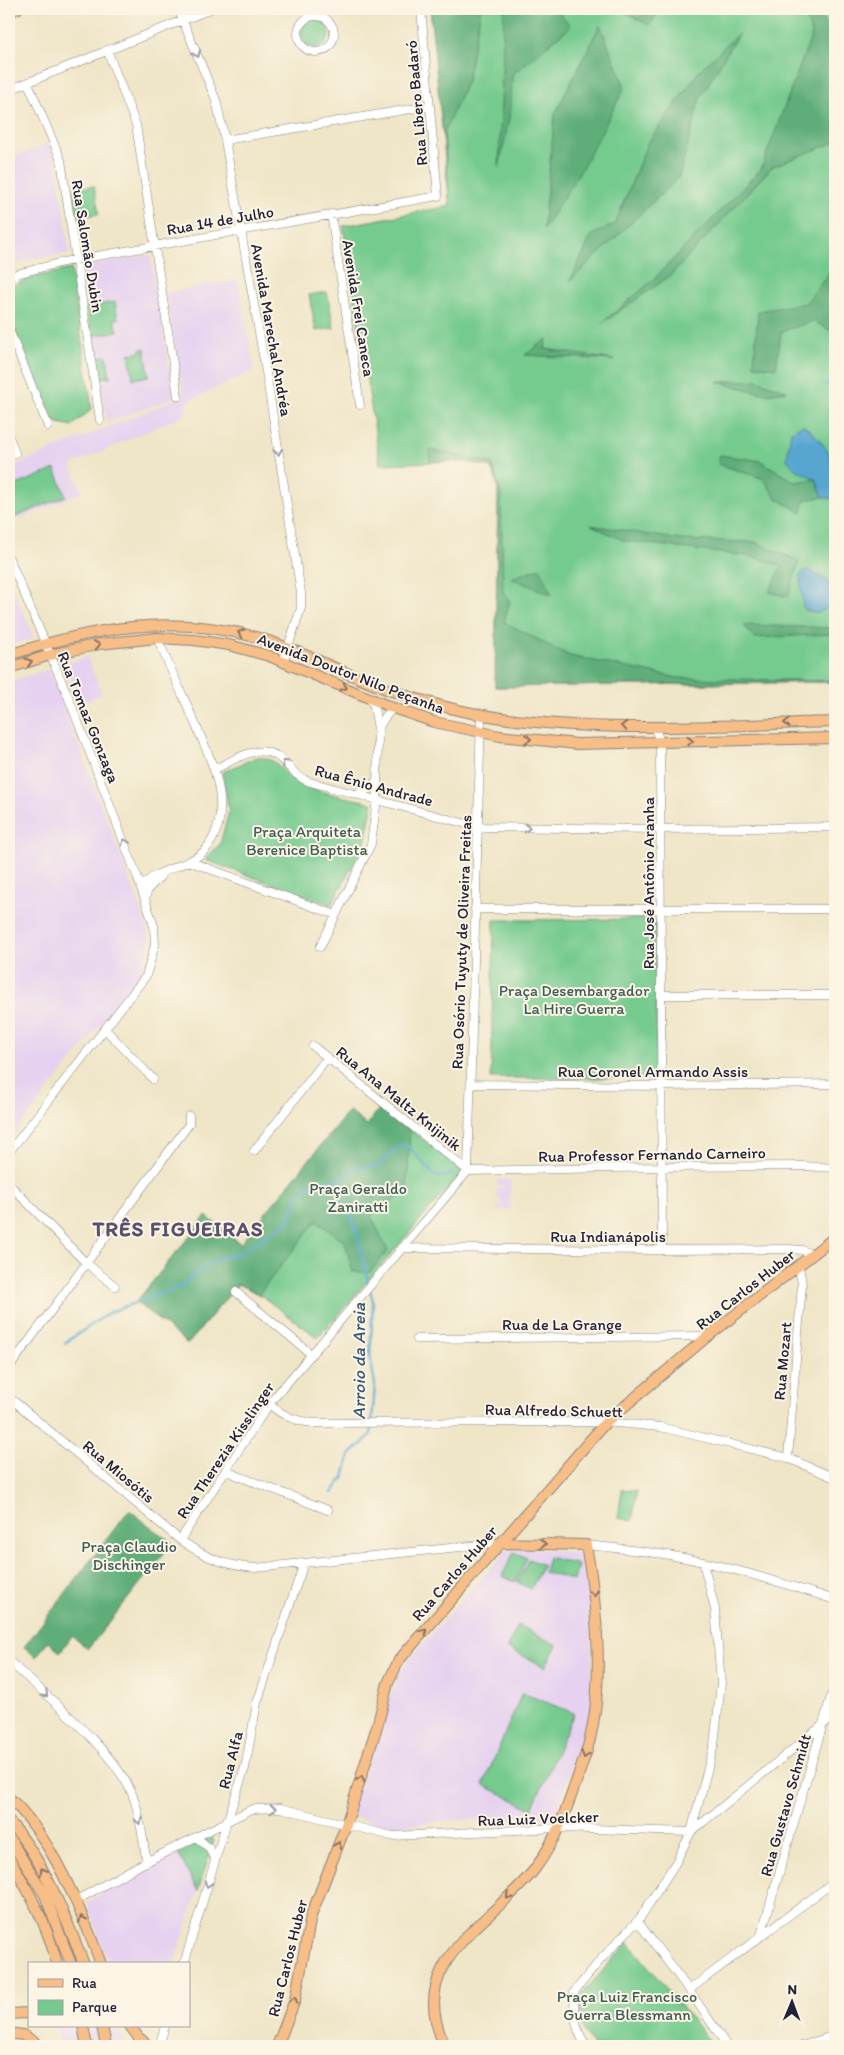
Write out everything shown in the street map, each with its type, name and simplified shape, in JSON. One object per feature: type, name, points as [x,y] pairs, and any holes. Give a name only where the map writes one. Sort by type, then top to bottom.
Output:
[{"type":"main road","points":[[9,12],[17,9]]},
{"type":"main road","name":"Avenida Doutor Nilo Peçanha","points":[[9,656],[44,644],[95,631],[162,625],[230,630],[288,648],[388,690],[480,715],[567,725],[654,726],[835,722]]},
{"type":"main road","name":"Avenida Doutor Nilo Peçanha","points":[[9,668],[50,655],[100,644],[157,638],[194,640],[229,645],[283,662],[393,708],[434,722],[480,732],[577,744],[835,738]]},
{"type":"main road","name":"Rua Carlos Huber","points":[[277,2046],[295,2000],[311,1916],[346,1825],[391,1675],[399,1660],[606,1422],[708,1336],[799,1267],[835,1237]]},
{"type":"main road","points":[[445,2046],[439,2035],[433,2003],[437,1982],[446,1960],[460,1942],[533,1870],[548,1849],[584,1759],[593,1731],[597,1677],[596,1622],[593,1586],[586,1545],[499,1543]]},
{"type":"main road","points":[[9,1798],[38,1831],[75,1901],[100,1962]]},
{"type":"main road","points":[[9,1821],[21,1835],[54,1891],[83,1962]]},
{"type":"main road","points":[[9,1838],[45,1895],[70,1962]]},
{"type":"main road","points":[[9,1858],[41,1917],[57,1962]]},
{"type":"main road","points":[[9,2014],[28,2013]]},
{"type":"main road","points":[[83,2028],[86,2043]]},
{"type":"main road","points":[[102,2028],[106,2046]]},
{"type":"main road","points":[[132,2028],[139,2038],[149,2046]]},
{"type":"main road","points":[[9,2033],[23,2035],[40,2046]]},
{"type":"street","name":"Avenida Marechal Andréa","points":[[178,9],[216,100],[225,140],[300,592],[302,608],[283,662]]},
{"type":"street","points":[[9,90],[211,9]]},
{"type":"street","points":[[304,9],[308,18]]},
{"type":"street","name":"Rua Líbero Badaró","points":[[421,9],[438,196]]},
{"type":"street","points":[[319,16],[325,18],[332,27],[334,38],[332,43],[323,51],[312,52],[302,47],[299,42],[297,36],[299,25],[308,18],[319,16]]},
{"type":"street","points":[[107,50],[136,125],[178,396]]},
{"type":"street","name":"Rua Salomão Dubin","points":[[28,83],[61,160],[100,420]]},
{"type":"street","points":[[225,140],[429,106]]},
{"type":"street","name":"Rua 14 de Julho","points":[[9,276],[77,259],[438,196]]},
{"type":"street","name":"Avenida Frei Caneca","points":[[331,214],[360,405]]},
{"type":"street","points":[[9,330],[48,426]]},
{"type":"street","points":[[9,437],[15,453]]},
{"type":"street","name":"Rua Tomaz Gonzaga","points":[[9,558],[44,644],[68,696],[137,876],[154,926],[155,945],[146,976],[106,1030],[9,1152]]},
{"type":"street","points":[[141,888],[147,881],[188,861],[205,850],[214,833],[220,803],[215,769],[157,638]]},
{"type":"street","points":[[320,947],[371,844],[377,800],[378,729],[374,706],[368,698]]},
{"type":"street","points":[[378,729],[393,708]]},
{"type":"street","name":"Rua Osório Tuyuty de Oliveira Freitas","points":[[468,1171],[480,715]]},
{"type":"street","name":"Rua José Antônio Aranha","points":[[654,726],[660,742],[662,1250]]},
{"type":"street","name":"Rua Ênio Andrade","points":[[215,769],[252,752],[266,752],[278,756],[302,780],[478,828],[661,829],[835,827]]},
{"type":"street","points":[[355,794],[369,789],[377,780]]},
{"type":"street","points":[[188,861],[336,915]]},
{"type":"street","points":[[137,876],[167,870]]},
{"type":"street","points":[[145,899],[148,889],[167,870]]},
{"type":"street","points":[[476,909],[835,909]]},
{"type":"street","points":[[662,995],[835,995]]},
{"type":"street","points":[[106,1030],[153,1079]]},
{"type":"street","name":"Rua Ana Maltz Knijinik","points":[[313,1046],[468,1171]]},
{"type":"street","points":[[254,1151],[327,1058]]},
{"type":"street","name":"Rua Coronel Armando Assis","points":[[471,1084],[662,1086],[835,1084]]},
{"type":"street","points":[[9,1368],[188,1124],[189,1116]]},
{"type":"street","name":"Rua Professor Fernando Carneiro","points":[[468,1171],[662,1167],[804,1166],[835,1168]]},
{"type":"street","name":"Rua Therezia Kisslinger","points":[[180,1540],[269,1404],[468,1171]]},
{"type":"street","points":[[9,1184],[86,1263],[115,1286]]},
{"type":"street","name":"Rua Indianápolis","points":[[402,1248],[789,1249],[802,1250],[813,1255]]},
{"type":"street","name":"Rua Mozart","points":[[788,1458],[802,1284],[799,1267]]},
{"type":"street","points":[[236,1292],[311,1354]]},
{"type":"street","name":"Rua de La Grange","points":[[417,1339],[708,1336]]},
{"type":"street","name":"Rua Miosótis","points":[[9,1397],[180,1540],[195,1550],[229,1566],[255,1568],[499,1543]]},
{"type":"street","name":"Rua Alfredo Schuett","points":[[269,1404],[282,1415],[296,1421],[313,1423],[606,1422],[660,1427],[788,1458],[835,1478]]},
{"type":"street","points":[[226,1470],[328,1510]]},
{"type":"street","points":[[586,1545],[647,1552],[703,1562],[783,1583],[835,1600]]},
{"type":"street","points":[[298,1578],[319,1562]]},
{"type":"street","points":[[587,2046],[574,2020],[574,1992],[602,1958],[638,1922],[676,1862],[691,1832],[714,1745],[721,1683],[715,1609],[703,1562]]},
{"type":"street","name":"Rua Alfa","points":[[185,1962],[245,1768],[257,1703],[304,1563]]},
{"type":"street","points":[[9,1661],[108,1756],[124,1777],[135,1800],[147,1862]]},
{"type":"street","name":"Rua Gustavo Schmidt","points":[[761,1935],[835,1683]]},
{"type":"street","points":[[691,1832],[835,1715]]},
{"type":"street","name":"Rua Luiz Voelcker","points":[[75,1901],[208,1830],[252,1809],[280,1808],[392,1836],[557,1828],[691,1832]]},
{"type":"street","points":[[208,1830],[218,1832],[221,1841]]},
{"type":"street","points":[[196,1837],[209,1848],[215,1860]]},
{"type":"street","points":[[689,1990],[835,1881]]},
{"type":"street","points":[[638,1922],[689,1990],[727,2046]]},
{"type":"street","points":[[159,2046],[164,2028]]},
{"type":"street","points":[[802,2046],[835,2035]]},
{"type":"shaded area","points":[[50,143],[56,161],[70,253],[29,259],[9,267],[9,159]]},
{"type":"shaded area","points":[[150,255],[174,398],[107,422],[81,267]]},
{"type":"shaded area","points":[[238,280],[254,370],[186,403],[186,414],[71,465],[83,492],[9,523],[9,468],[184,396],[166,293]]},
{"type":"shaded area","points":[[9,580],[34,638],[9,646]]},
{"type":"shaded area","points":[[87,657],[102,694],[82,703],[65,664]]},
{"type":"shaded area","points":[[49,669],[146,922],[150,942],[141,973],[9,1140],[9,682]]},
{"type":"shaded area","points":[[497,1180],[511,1180],[509,1199],[511,1210],[497,1210],[497,1205],[502,1205],[502,1199],[497,1199],[497,1189],[503,1188],[503,1186],[497,1186]]},
{"type":"shaded area","points":[[509,1547],[579,1553],[591,1599],[593,1708],[554,1817],[455,1820],[392,1827],[350,1815],[398,1672]]},
{"type":"shaded area","points":[[178,1854],[198,1891],[175,1962],[107,1962],[87,1903],[107,1890]]},
{"type":"shaded area","points":[[57,2028],[116,2028],[123,2037],[125,2046],[60,2046]]},
{"type":"green space","points":[[430,9],[835,9],[835,682],[495,687],[498,488],[495,476],[490,467],[462,461],[380,464],[343,226],[450,206]]},
{"type":"green space","points":[[430,9],[481,9],[467,81],[444,132],[450,206]]},
{"type":"green space","points":[[504,9],[556,9],[571,26],[512,75],[511,108],[499,168]]},
{"type":"green space","points":[[625,9],[662,9],[649,25],[626,13]]},
{"type":"green space","points":[[803,9],[817,9],[835,45],[835,142],[772,167],[670,276],[602,323],[652,281],[761,169],[812,34]]},
{"type":"green space","points":[[315,20],[325,24],[329,34],[325,44],[315,48],[305,44],[301,34],[305,24]]},
{"type":"green space","points":[[600,25],[625,87],[585,163],[543,230],[555,114]]},
{"type":"green space","points":[[738,34],[700,98],[679,177],[570,281],[592,235],[615,224],[647,144],[700,70]]},
{"type":"green space","points":[[94,186],[99,214],[77,217],[73,189]]},
{"type":"green space","points":[[835,265],[835,333],[813,321],[781,332],[776,368],[754,365],[758,311],[806,303]]},
{"type":"green space","points":[[71,269],[92,409],[72,426],[55,422],[9,316],[9,287],[34,277]]},
{"type":"green space","points":[[327,292],[334,328],[316,331],[309,295]]},
{"type":"green space","points":[[115,302],[118,319],[114,320],[118,331],[92,336],[86,307]]},
{"type":"green space","points":[[547,339],[545,349],[614,360],[525,355]]},
{"type":"green space","points":[[145,348],[149,376],[133,379],[129,354],[141,352],[141,349]]},
{"type":"green space","points":[[107,356],[110,377],[96,378],[95,357]]},
{"type":"green space","points":[[757,380],[787,391],[766,394],[717,382]]},
{"type":"green space","points":[[430,450],[492,463],[501,495],[503,592],[510,601],[504,622],[570,656],[678,678],[835,682],[495,687],[498,488],[495,476],[490,467],[483,465],[460,462],[430,462]]},
{"type":"green space","points":[[720,455],[761,461],[795,482],[816,479],[823,497],[804,500],[802,513],[776,498],[764,479],[718,464]]},
{"type":"green space","points":[[55,469],[66,496],[13,518],[9,508],[9,488]]},
{"type":"green space","points":[[591,525],[681,540],[755,542],[799,561],[788,597],[769,592],[782,566],[754,557],[625,541]]},
{"type":"green space","points":[[540,568],[552,595],[511,578]]},
{"type":"green space","points":[[744,625],[835,628],[835,634],[754,638]]},
{"type":"green space","name":"Praça Arquiteta Berenice Baptista","points":[[257,757],[273,761],[292,778],[309,787],[330,794],[373,803],[365,843],[331,905],[205,860],[220,844],[229,811],[222,772]]},
{"type":"green space","name":"Praça Desembargador La Hire Guerra","points":[[655,919],[657,1078],[491,1078],[494,920]]},
{"type":"green space","name":"Praça Geraldo Zaniratti","points":[[381,1107],[463,1171],[318,1338],[259,1294],[238,1284],[188,1344],[136,1302],[206,1216],[241,1244],[349,1111],[366,1125]]},
{"type":"green space","name":"Praça Geraldo Zaniratti","points":[[381,1107],[410,1129],[407,1191],[371,1216],[388,1251],[370,1272],[353,1272],[345,1242],[316,1221],[259,1294],[238,1284],[188,1344],[136,1302],[206,1216],[240,1244],[349,1111],[366,1125]]},
{"type":"green space","points":[[622,1489],[637,1491],[632,1521],[618,1518]]},
{"type":"green space","name":"Praça Claudio Dischinger","points":[[129,1510],[172,1543],[88,1649],[72,1636],[60,1652],[48,1642],[36,1657],[24,1647]]},
{"type":"green space","points":[[514,1552],[527,1558],[515,1582],[502,1576]]},
{"type":"green space","points":[[548,1557],[578,1565],[574,1581],[544,1572]]},
{"type":"green space","points":[[529,1559],[543,1565],[531,1589],[517,1582]]},
{"type":"green space","points":[[518,1625],[557,1645],[545,1667],[507,1648]]},
{"type":"green space","points":[[522,1693],[574,1713],[532,1809],[483,1785]]},
{"type":"green space","points":[[211,1837],[214,1840],[198,1891],[178,1854]]},
{"type":"green space","name":"Praça Luiz Francisco Guerra Blessmann","points":[[628,1942],[714,2046],[594,2046],[589,2040],[581,2022],[580,1996]]},
{"type":"water","points":[[803,425],[820,441],[830,456],[835,482],[832,499],[823,497],[816,479],[795,469],[787,459],[791,431]]},
{"type":"water","points":[[809,570],[835,586],[835,599],[826,609],[819,612],[810,612],[805,610],[803,606],[800,575],[804,571]]},
{"type":"waterway","name":"Arroio da Areia","points":[[825,386],[835,379]]},
{"type":"waterway","name":"Arroio da Areia","points":[[332,1493],[344,1477],[350,1455],[371,1435],[375,1384],[370,1357],[373,1302],[355,1225],[338,1189],[338,1180],[356,1168],[377,1167],[400,1145],[409,1147],[434,1175],[439,1177],[453,1174]]},
{"type":"waterway","points":[[65,1343],[110,1312],[182,1286],[196,1272],[220,1258],[240,1253],[288,1222],[299,1194],[314,1182],[338,1180]]},
{"type":"district","name":"TRÊS FIGUEIRAS","points":[[178,1229]]}]
